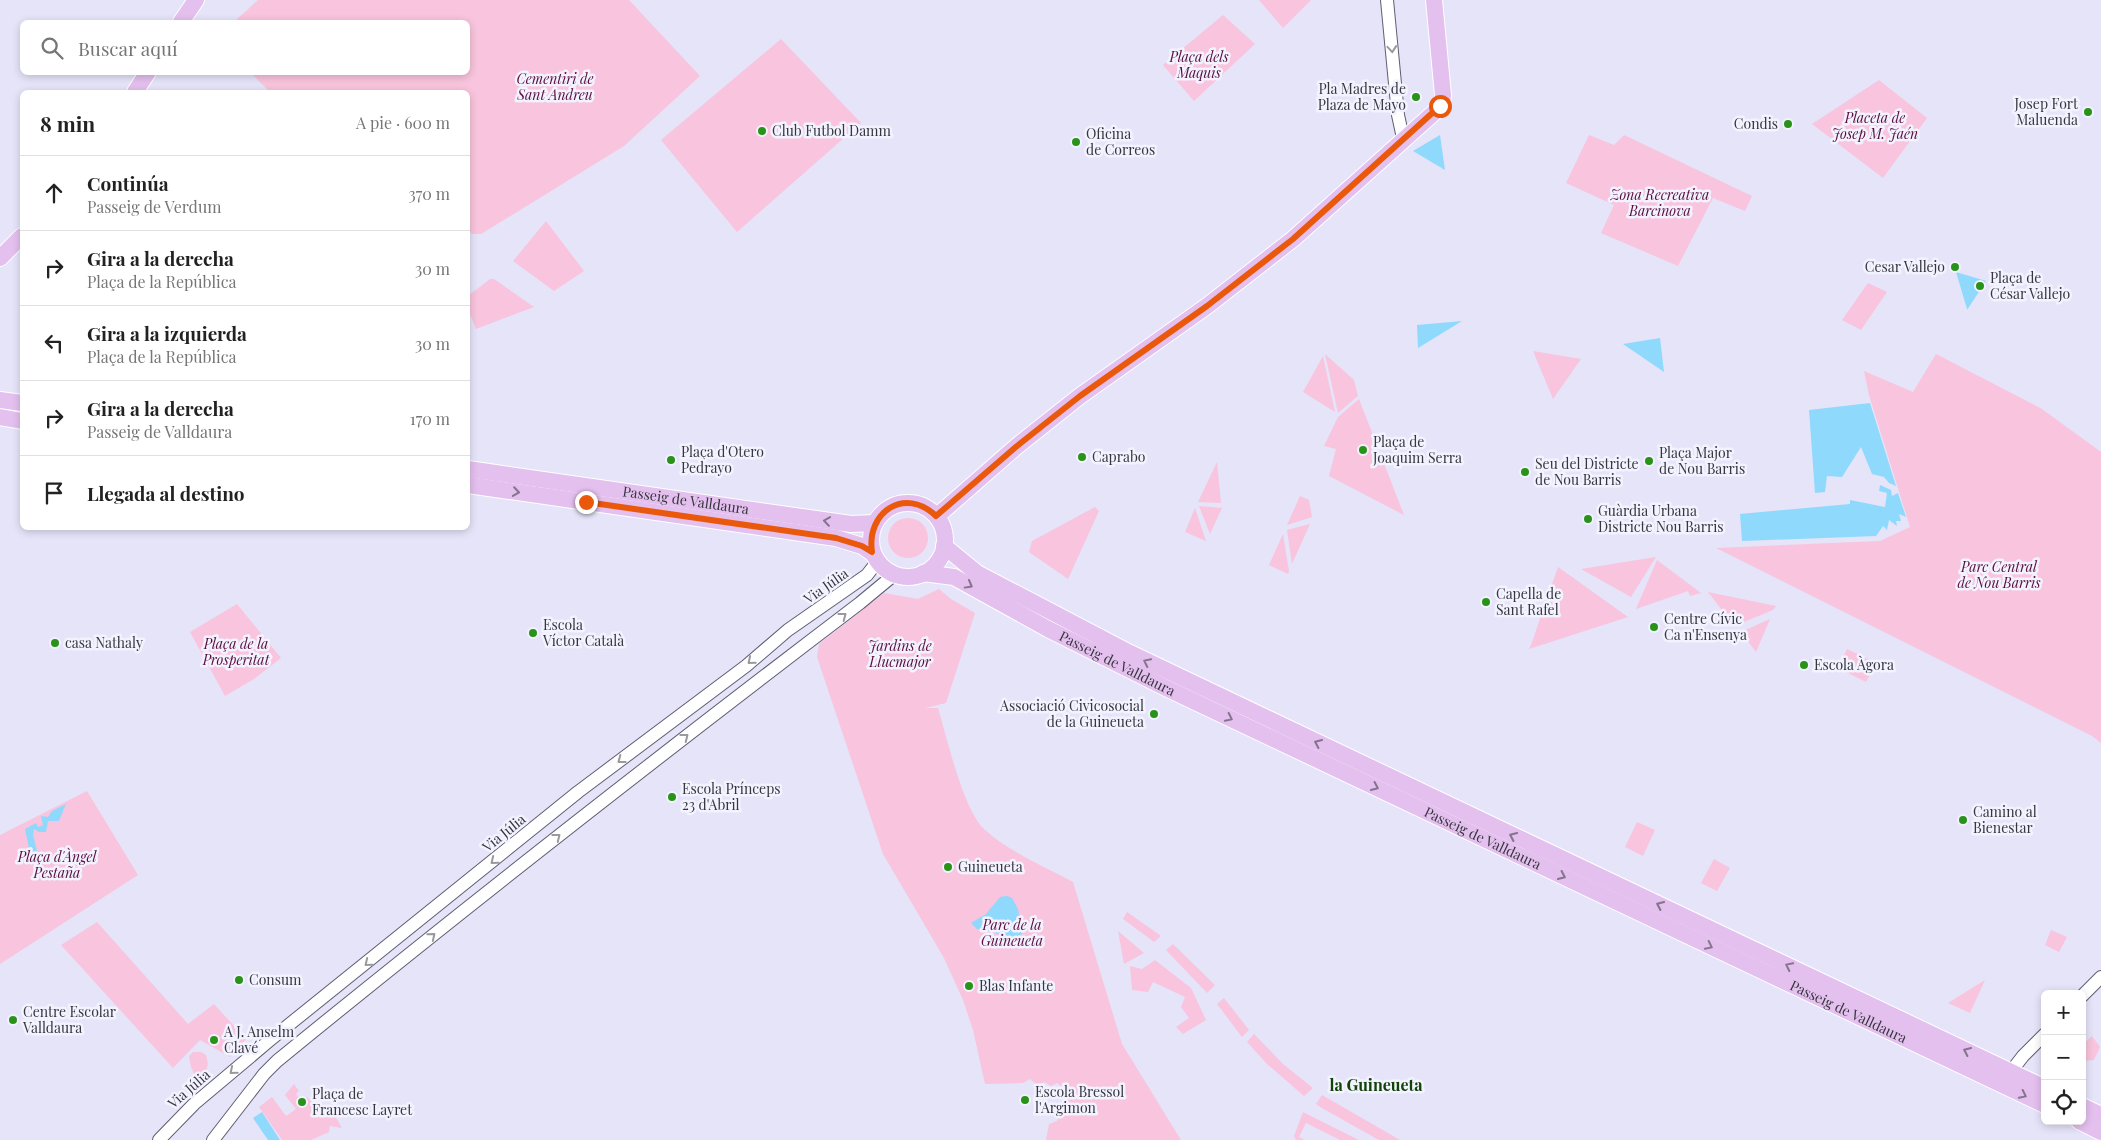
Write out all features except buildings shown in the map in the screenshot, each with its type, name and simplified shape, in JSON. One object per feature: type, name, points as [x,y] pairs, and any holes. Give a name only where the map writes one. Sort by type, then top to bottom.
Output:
[{"type":"main road","points":[[182,20],[196,0]]},
{"type":"main road","points":[[936,516],[1017,446],[1086,390],[1207,306],[1293,239],[1403,138],[1438,109],[1442,103],[1443,89],[1434,0]]},
{"type":"main road","points":[[136,90],[146,75]]},
{"type":"main road","points":[[0,258],[20,238]]},
{"type":"main road","points":[[0,400],[20,403]]},
{"type":"main road","points":[[0,417],[20,421]]},
{"type":"main road","name":"Passeig de Valldaura","points":[[470,469],[851,524],[875,523]]},
{"type":"main road","name":"Passeig de Valldaura","points":[[470,485],[829,537],[862,546],[874,557]]},
{"type":"main road","points":[[908,503],[924,507],[936,516],[944,530],[944,546],[937,563],[931,569],[907,576],[895,574],[874,557],[871,538],[875,523],[890,507],[908,503]]},
{"type":"main road","name":"Passeig de Valldaura","points":[[944,546],[977,573],[1099,638],[1188,690]]},
{"type":"main road","name":"Passeig de Valldaura","points":[[922,573],[943,574],[954,578],[1048,629],[1188,690],[2006,1078],[2041,1102]]},
{"type":"main road","name":"Passeig de Valldaura","points":[[2006,1078],[2041,1087]]},
{"type":"main road","points":[[2086,1108],[2101,1115]]},
{"type":"main road","points":[[2086,1124],[2101,1132]]},
{"type":"street","points":[[1387,0],[1398,115],[1403,138]]},
{"type":"street","name":"Via Júlia","points":[[159,1140],[194,1104],[270,1040],[578,792],[739,671],[788,630],[867,575],[874,557]]},
{"type":"street","points":[[213,1140],[264,1074],[277,1061],[630,779],[895,574]]},
{"type":"street","points":[[788,630],[804,646]]},
{"type":"street","points":[[2086,992],[2101,977]]},
{"type":"street","points":[[2006,1078],[2044,1035]]},
{"type":"green space","name":"Cementiri de Sant Andreu","points":[[258,0],[629,0],[700,76],[624,146],[481,234],[472,234],[470,232],[470,90],[268,90],[253,75],[470,75],[470,20],[236,20]]},
{"type":"green space","points":[[1259,0],[1311,0],[1283,28]]},
{"type":"green space","name":"Plaça dels Maquis","points":[[1223,15],[1255,44],[1194,101],[1163,65]]},
{"type":"green space","name":"Club Futbol Damm","points":[[781,39],[861,123],[737,232],[661,140]]},
{"type":"green space","name":"Placeta de Josep M. Jaén","points":[[1879,80],[1927,118],[1883,178],[1812,124]]},
{"type":"green space","name":"Zona Recreativa Barcinova","points":[[1589,135],[1614,145],[1624,135],[1752,196],[1745,211],[1713,198],[1678,266],[1601,233],[1614,205],[1566,183]]},
{"type":"green space","points":[[546,221],[584,271],[554,291],[513,261]]},
{"type":"green space","points":[[490,279],[494,279],[534,307],[476,329],[470,314],[470,294]]},
{"type":"green space","points":[[1868,283],[1887,292],[1861,330],[1842,320]]},
{"type":"green space","points":[[1533,351],[1581,359],[1553,399]]},
{"type":"green space","points":[[1325,354],[1354,380],[1358,396],[1338,413]]},
{"type":"green space","name":"Parc Central de Nou Barris","points":[[1936,354],[2042,409],[2101,452],[2101,743],[2092,736],[1716,548],[1880,541],[1910,527],[1869,395],[1864,371],[1913,392]]},
{"type":"green space","points":[[1323,356],[1335,412],[1303,392]]},
{"type":"green space","points":[[1359,399],[1404,515],[1329,476],[1336,449],[1324,446],[1338,417]]},
{"type":"green space","points":[[1217,462],[1221,503],[1198,502]]},
{"type":"green space","points":[[1300,496],[1309,500],[1312,517],[1287,525]]},
{"type":"green space","points":[[1199,506],[1222,508],[1210,534]]},
{"type":"green space","points":[[1095,507],[1099,511],[1068,579],[1029,552],[1032,541]]},
{"type":"green space","points":[[1195,508],[1206,541],[1185,532]]},
{"type":"green space","points":[[912,518],[919,521],[925,527],[928,538],[927,546],[919,555],[912,558],[904,558],[897,555],[889,546],[888,534],[891,527],[900,519]]},
{"type":"green space","points":[[1310,524],[1292,564],[1287,530]]},
{"type":"green space","points":[[1283,534],[1289,571],[1288,574],[1269,565]]},
{"type":"green space","points":[[1656,557],[1631,597],[1581,569]]},
{"type":"green space","points":[[1657,560],[1701,593],[1690,596],[1688,591],[1636,609]]},
{"type":"green space","points":[[1558,567],[1628,617],[1529,649],[1531,645]]},
{"type":"green space","name":"Parc de la Guineueta","points":[[939,589],[951,599],[975,613],[946,703],[925,708],[938,708],[969,806],[984,829],[1004,845],[1073,882],[1122,1044],[1181,1140],[1046,1140],[1049,1124],[1057,1121],[1060,1113],[1066,1112],[1069,1104],[1063,1097],[1064,1089],[1057,1083],[1051,1086],[1044,1082],[1037,1085],[1030,1079],[1023,1083],[985,1084],[973,1030],[963,1000],[944,958],[883,854],[817,657],[819,644],[884,593],[918,599]]},
{"type":"green space","points":[[1708,592],[1776,606],[1773,610],[1734,626]]},
{"type":"green space","name":"Plaça de la Prosperitat","points":[[237,604],[281,658],[254,679],[225,696],[190,632]]},
{"type":"green space","points":[[1770,619],[1756,652],[1741,632]]},
{"type":"green space","points":[[1847,649],[1876,663],[1866,682],[1838,668]]},
{"type":"green space","name":"Plaça d'Àngel Pestaña","points":[[87,791],[138,875],[0,964],[0,835]]},
{"type":"green space","points":[[1637,822],[1655,830],[1643,856],[1625,847]]},
{"type":"green space","points":[[1714,859],[1730,868],[1717,891],[1701,883]]},
{"type":"green space","points":[[1127,912],[1161,936],[1154,942],[1123,919]]},
{"type":"green space","points":[[97,922],[188,1024],[214,1004],[246,1039],[230,1057],[200,1040],[173,1068],[61,945]]},
{"type":"green space","points":[[2051,930],[2067,937],[2059,952],[2045,945]]},
{"type":"green space","points":[[1118,931],[1144,953],[1124,964]]},
{"type":"green space","points":[[1173,944],[1215,985],[1207,993],[1166,950]]},
{"type":"green space","points":[[1155,960],[1191,988],[1206,1020],[1183,1034],[1176,1027],[1189,1018],[1181,1007],[1185,997],[1153,982],[1148,992],[1132,990],[1130,966],[1142,969]]},
{"type":"green space","points":[[1985,980],[1970,1013],[1948,1003]]},
{"type":"green space","points":[[1224,998],[1249,1030],[1242,1037],[1217,1004]]},
{"type":"green space","points":[[1254,1034],[1283,1064],[1313,1088],[1304,1096],[1267,1064],[1247,1042]]},
{"type":"green space","points":[[2092,1036],[2100,1047],[2094,1060],[2086,1061],[2086,1041]]},
{"type":"green space","points":[[193,1052],[201,1052],[206,1055],[207,1067],[201,1076],[195,1076],[191,1067],[189,1056]]},
{"type":"green space","points":[[294,1084],[299,1091],[296,1094],[302,1103],[307,1097],[323,1111],[330,1107],[342,1128],[330,1126],[329,1132],[311,1140],[282,1140],[259,1107],[272,1097],[286,1116],[296,1109],[285,1095]]},
{"type":"green space","points":[[1322,1095],[1400,1140],[1379,1140],[1322,1108],[1316,1104]]},
{"type":"green space","points":[[1303,1112],[1359,1140],[1340,1140],[1306,1123],[1299,1137],[1305,1140],[1296,1140],[1294,1136]]},
{"type":"water","points":[[1440,135],[1445,170],[1413,151]]},
{"type":"water","points":[[1956,272],[1986,281],[1967,310],[1967,309]]},
{"type":"water","points":[[1462,321],[1418,348],[1417,325]]},
{"type":"water","points":[[1660,338],[1664,372],[1623,344]]},
{"type":"water","points":[[1870,403],[1896,486],[1889,483],[1884,477],[1872,474],[1861,447],[1842,477],[1827,476],[1825,492],[1815,493],[1809,410]]},
{"type":"water","points":[[1880,485],[1891,490],[1892,496],[1898,493],[1906,517],[1899,514],[1901,521],[1896,521],[1897,526],[1889,520],[1887,530],[1883,526],[1876,536],[1742,541],[1740,514],[1850,504],[1850,500],[1885,507],[1887,493],[1879,491]]},
{"type":"water","points":[[66,804],[59,821],[48,821],[46,832],[39,832],[34,829],[33,835],[37,851],[30,853],[25,829],[36,823],[38,827],[43,825],[41,816],[48,817],[52,811]]},
{"type":"water","points":[[1007,896],[1012,898],[1018,909],[1022,934],[1013,939],[990,931],[977,929],[971,923],[986,914],[1000,897]]},
{"type":"water","points":[[262,1112],[280,1140],[268,1140],[253,1118]]},
{"type":"place","name":"Pla Madres de Plaza de Mayo","points":[[1416,97]]},
{"type":"place","name":"Josep Fort Maluenda","points":[[2088,112]]},
{"type":"place","name":"Condis","points":[[1788,124]]},
{"type":"place","name":"Club Futbol Damm","points":[[762,131]]},
{"type":"place","name":"Oficina de Correos","points":[[1076,142]]},
{"type":"place","name":"Cesar Vallejo","points":[[1955,267]]},
{"type":"place","name":"Plaça de César Vallejo","points":[[1980,286]]},
{"type":"place","name":"Plaça de Joaquim Serra","points":[[1363,450]]},
{"type":"place","name":"Caprabo","points":[[1082,457]]},
{"type":"place","name":"Plaça d'Otero Pedrayo","points":[[671,460]]},
{"type":"place","name":"Plaça Major de Nou Barris","points":[[1649,461]]},
{"type":"place","name":"Seu del Districte de Nou Barris","points":[[1525,472]]},
{"type":"place","name":"Guàrdia Urbana Districte Nou Barris","points":[[1588,519]]},
{"type":"place","name":"Capella de Sant Rafel","points":[[1486,602]]},
{"type":"place","name":"Centre Cívic Ca n'Ensenya","points":[[1654,627]]},
{"type":"place","name":"Escola Víctor Català","points":[[533,633]]},
{"type":"place","name":"casa Nathaly","points":[[55,643]]},
{"type":"place","name":"Escola Àgora","points":[[1804,665]]},
{"type":"place","name":"Associació Civicosocial de la Guineueta","points":[[1154,714]]},
{"type":"place","name":"Escola Prínceps 23 d'Abril","points":[[672,797]]},
{"type":"place","name":"Camino al Bienestar","points":[[1963,820]]},
{"type":"place","name":"Guineueta","points":[[948,867]]},
{"type":"place","name":"Consum","points":[[239,980]]},
{"type":"place","name":"Blas Infante","points":[[969,986]]},
{"type":"place","name":"Centre Escolar Valldaura","points":[[13,1020]]},
{"type":"place","name":"A J. Anselm Clavé","points":[[214,1040]]},
{"type":"place","name":"Escola Bressol l'Argimon","points":[[1025,1100]]},
{"type":"place","name":"Plaça de Francesc Layret","points":[[302,1102]]},
{"type":"district","name":"la Guineueta","points":[[1376,1085]]},
{"type":"route","points":[[586,502],[836,538],[862,546],[872,552],[871,538],[875,523],[890,507],[897,504],[918,504],[930,510],[936,516],[1017,446],[1103,378],[1207,306],[1293,239],[1440,106]]},
{"type":"park label","name":"Jardins de Llucmajor","points":[[900,654]]}]
